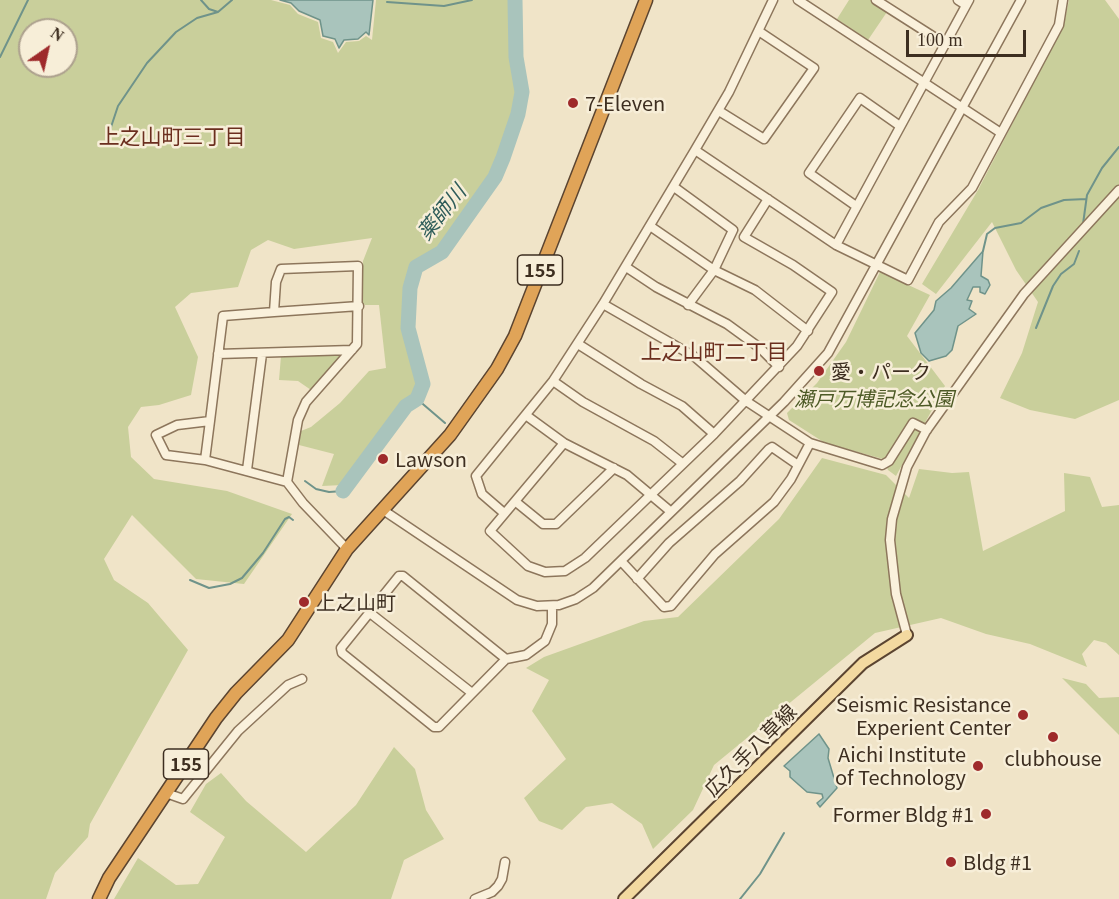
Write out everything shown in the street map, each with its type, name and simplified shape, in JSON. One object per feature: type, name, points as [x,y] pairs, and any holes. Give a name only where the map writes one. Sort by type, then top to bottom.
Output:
[{"type":"highway","name":"155","points":[[99,899],[109,878],[216,718],[236,693],[288,640],[347,549],[461,420],[497,369],[510,345],[646,0]]},
{"type":"main road","name":"広久手八草線","points":[[624,899],[863,663],[907,635]]},
{"type":"street","points":[[504,513],[482,494],[476,476],[527,416],[553,381],[603,304],[719,111],[760,32],[773,0]]},
{"type":"street","points":[[798,0],[961,109],[1001,133]]},
{"type":"street","points":[[876,0],[945,44]]},
{"type":"street","points":[[836,245],[968,3],[958,0]]},
{"type":"street","points":[[383,510],[517,600],[537,606],[552,606],[576,599],[621,561],[811,375],[828,353],[1021,0]]},
{"type":"street","points":[[695,150],[836,245],[908,280],[939,222],[972,188],[1059,25],[1063,0]]},
{"type":"street","points":[[719,111],[764,139],[814,68],[760,32]]},
{"type":"street","points":[[856,206],[809,173],[860,98],[900,126]]},
{"type":"street","points":[[674,188],[733,230],[714,270],[688,305]]},
{"type":"street","points":[[907,635],[892,563],[892,519],[901,481],[927,430],[1024,294],[1119,190]]},
{"type":"street","points":[[564,442],[490,531],[528,566],[546,572],[557,572],[573,567],[585,558],[650,493],[714,434],[779,367],[808,331],[832,292],[793,265],[744,237],[768,199]]},
{"type":"street","points":[[650,226],[714,270],[755,290],[808,331]]},
{"type":"street","points":[[274,312],[276,282],[281,269],[358,266],[357,344],[306,402],[298,420],[287,482]]},
{"type":"street","points":[[626,267],[688,305],[742,334],[779,367]]},
{"type":"street","points":[[603,304],[694,357],[746,401],[810,443],[882,465],[889,460],[913,423],[927,430]]},
{"type":"street","points":[[205,460],[223,316],[358,306]]},
{"type":"street","points":[[578,344],[641,384],[682,406],[714,434]]},
{"type":"street","points":[[218,354],[352,350]]},
{"type":"street","points":[[247,470],[262,354]]},
{"type":"street","points":[[553,381],[583,402],[654,441],[682,463]]},
{"type":"street","points":[[527,416],[564,442],[614,468],[650,493],[670,511]]},
{"type":"street","points":[[210,421],[177,425],[156,435],[166,455],[205,460],[287,482],[303,503],[347,549]]},
{"type":"street","points":[[621,561],[664,607],[671,606],[715,554],[774,502],[810,443]]},
{"type":"street","points":[[637,579],[669,543],[740,481],[769,449],[772,447],[798,465]]},
{"type":"street","points":[[516,502],[543,524],[556,524],[614,468]]},
{"type":"street","points":[[506,659],[403,576],[399,576],[341,648],[342,653],[434,727],[439,727],[506,659],[526,655],[545,641],[552,624],[552,606]]},
{"type":"street","points":[[370,613],[472,693]]},
{"type":"street","points":[[166,794],[183,799],[238,731],[288,685],[302,679]]},
{"type":"street","points":[[475,899],[492,892],[498,886],[502,879],[505,862]]},
{"type":"green space","points":[[0,0],[271,0],[290,5],[298,14],[318,22],[321,38],[333,42],[338,53],[346,42],[359,41],[366,36],[372,40],[376,0],[511,0],[508,20],[518,86],[515,110],[492,173],[441,248],[414,264],[405,289],[406,339],[419,380],[419,405],[404,416],[390,421],[343,485],[322,486],[334,454],[299,445],[301,431],[311,427],[340,403],[369,371],[386,368],[379,305],[365,305],[361,302],[363,261],[372,238],[294,249],[268,240],[251,250],[238,287],[191,293],[175,307],[198,357],[191,395],[159,405],[141,407],[128,427],[131,457],[154,479],[227,491],[292,514],[244,584],[196,579],[132,515],[104,559],[114,580],[148,603],[188,650],[90,824],[88,837],[55,873],[46,899],[0,899]]},
{"type":"green space","points":[[849,0],[876,0],[889,9],[868,40],[837,19]]},
{"type":"green space","points":[[1069,0],[1105,0],[1119,19],[1119,400],[1075,419],[1030,410],[1000,398],[1022,353],[1038,302],[1016,270],[992,222],[936,294],[922,284],[978,190],[1064,24]]},
{"type":"green space","name":"瀬戸万博記念公園","points":[[880,272],[930,295],[907,336],[945,386],[896,476],[888,470],[883,459],[825,443],[789,420],[787,413],[817,383],[846,342]]},
{"type":"green space","points":[[337,352],[340,358],[311,390],[298,381],[279,380],[281,356]]},
{"type":"green space","points":[[822,458],[886,475],[909,498],[919,469],[952,473],[969,472],[983,551],[1065,511],[1064,473],[1090,477],[1102,507],[1119,505],[1119,655],[1106,643],[1094,640],[1082,654],[1087,667],[1030,644],[986,634],[941,618],[875,633],[714,765],[693,810],[653,849],[642,824],[612,803],[586,807],[562,830],[539,821],[524,798],[566,759],[532,711],[549,680],[526,668],[544,657],[644,621],[678,617],[779,519]]},
{"type":"green space","points":[[1062,678],[1086,684],[1099,698],[1119,697],[1119,735]]},
{"type":"green space","points":[[394,747],[415,769],[426,810],[444,839],[404,860],[391,899],[114,899],[138,858],[176,885],[198,884],[225,837],[190,812],[206,784],[221,773],[246,801],[306,852],[356,805]]},
{"type":"water","points":[[280,0],[373,0],[369,35],[366,32],[358,39],[344,40],[339,48],[335,39],[323,36],[320,20],[299,11],[291,3]]},
{"type":"water","points":[[983,251],[981,276],[988,280],[990,285],[985,294],[980,292],[980,287],[973,287],[967,300],[972,301],[969,309],[976,314],[958,326],[952,350],[946,356],[929,361],[921,353],[915,333],[934,310],[936,301],[951,288]]},
{"type":"water","points":[[819,734],[829,749],[828,758],[837,788],[820,807],[817,803],[823,798],[822,794],[807,792],[790,777],[790,771],[784,766]]},
{"type":"waterway","points":[[0,57],[28,0]]},
{"type":"waterway","points":[[201,0],[209,9],[218,12],[232,0]]},
{"type":"waterway","points":[[387,2],[444,6],[472,0]]},
{"type":"waterway","name":"薬師川","points":[[343,491],[406,406],[417,399],[423,384],[408,328],[410,288],[416,267],[442,252],[495,177],[503,158],[518,114],[522,92],[516,57],[515,0]]},
{"type":"waterway","points":[[105,145],[118,106],[147,63],[176,32],[197,18],[218,12]]},
{"type":"waterway","points":[[1083,224],[1087,195],[1102,168],[1119,147]]},
{"type":"waterway","points":[[983,251],[987,234],[995,228],[1021,223],[1041,208],[1064,200],[1086,199]]},
{"type":"waterway","points":[[1036,328],[1053,286],[1061,274],[1074,264],[1079,251]]},
{"type":"waterway","points":[[417,399],[445,423]]},
{"type":"waterway","points":[[305,481],[316,489],[329,492],[343,491]]},
{"type":"waterway","points":[[190,580],[209,588],[230,584],[242,578],[263,553],[285,519],[289,517],[293,520]]},
{"type":"waterway","points":[[740,899],[760,874],[784,833]]},
{"type":"place","name":"7-Eleven","points":[[573,103]]},
{"type":"place","name":"愛・パーク","points":[[819,371]]},
{"type":"place","name":"Lawson","points":[[383,459]]},
{"type":"place","name":"上之山町","points":[[304,602]]},
{"type":"place","name":"Seismic Resistance Experient Center","points":[[1023,715]]},
{"type":"place","name":"clubhouse","points":[[1053,737]]},
{"type":"place","name":"Aichi Institute of Technology","points":[[978,766]]},
{"type":"place","name":"Former Bldg #1","points":[[986,814]]},
{"type":"place","name":"Bldg #1","points":[[951,862]]},
{"type":"district","name":"上之山町三丁目","points":[[172,136]]},
{"type":"district","name":"上之山町二丁目","points":[[714,351]]}]
